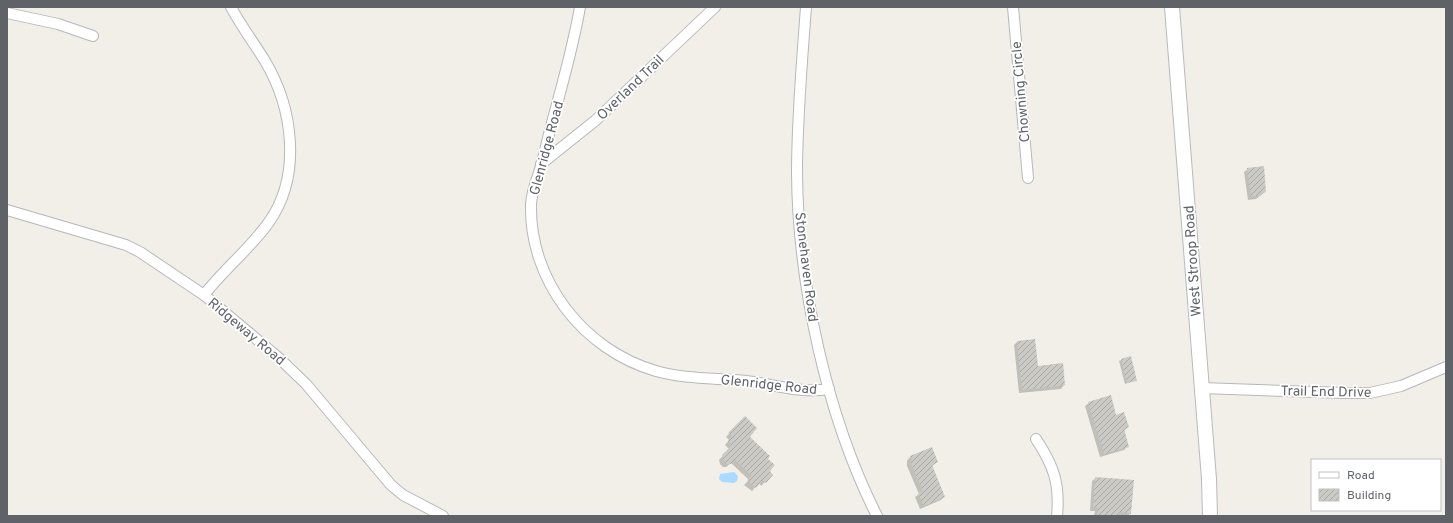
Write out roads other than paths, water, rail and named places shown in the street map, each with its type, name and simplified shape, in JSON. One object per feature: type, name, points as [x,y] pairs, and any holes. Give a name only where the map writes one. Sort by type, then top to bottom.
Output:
[{"type":"main road","name":"West Stroop Road","points":[[1172,7],[1209,479],[1210,516]]},
{"type":"street","points":[[204,295],[215,280],[246,250],[268,223],[276,211],[284,193],[289,173],[290,153],[288,129],[284,105],[277,84],[266,62],[231,7]]},
{"type":"street","name":"Glenridge Road","points":[[580,7],[567,70],[532,192],[532,227],[541,266],[551,286],[564,306],[596,341],[615,354],[637,365],[677,375],[754,382],[806,391],[830,389]]},
{"type":"street","name":"Overland Trail","points":[[541,164],[596,120],[715,7]]},
{"type":"street","name":"Stonehaven Road","points":[[806,7],[797,134],[800,229],[804,272],[813,320],[830,389],[848,451],[862,486],[877,516]]},
{"type":"street","name":"Chowning Circle","points":[[1013,7],[1028,178]]},
{"type":"street","points":[[7,13],[58,24],[93,36]]},
{"type":"street","name":"Ridgeway Road","points":[[7,210],[126,245],[140,252],[204,295],[279,358],[306,384],[391,485],[403,496],[437,515]]},
{"type":"street","name":"Trail End Drive","points":[[1201,388],[1344,394],[1370,393],[1401,386],[1446,367]]},
{"type":"street","points":[[1036,439],[1052,465],[1057,482],[1057,516]]},
{"type":"water","points":[[734,472],[738,476],[737,481],[734,483],[722,482],[719,479],[720,474]]}]
